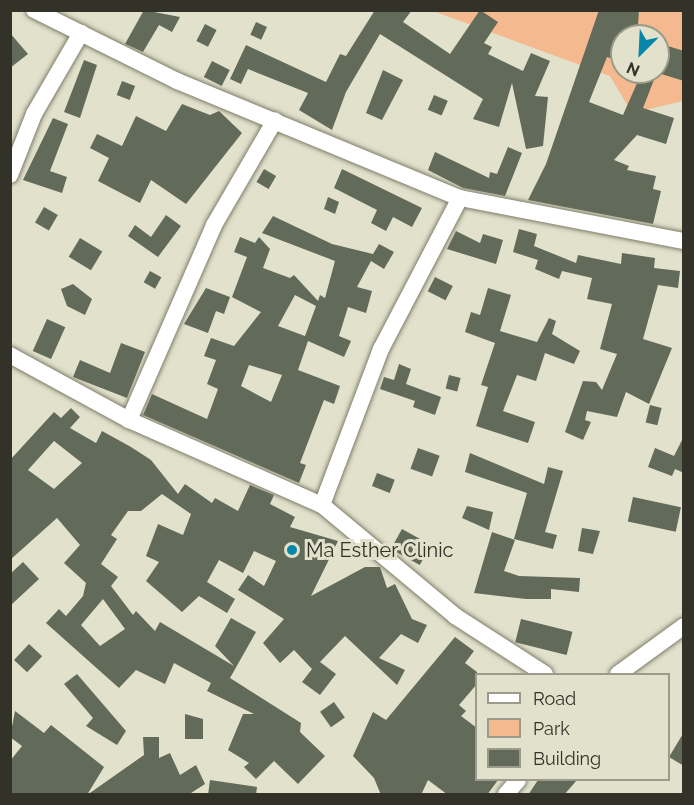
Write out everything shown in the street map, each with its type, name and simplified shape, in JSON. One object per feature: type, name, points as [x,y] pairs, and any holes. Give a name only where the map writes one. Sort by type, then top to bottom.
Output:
[{"type":"street","points":[[34,10],[130,60],[460,198],[684,241]]},
{"type":"street","points":[[10,175],[34,114],[81,33]]},
{"type":"street","points":[[129,420],[213,225],[275,120]]},
{"type":"street","points":[[322,505],[381,349],[460,198]]},
{"type":"street","points":[[10,356],[129,420],[322,505],[455,616],[542,673]]},
{"type":"street","points":[[621,673],[684,626]]},
{"type":"street","points":[[506,795],[517,781]]},
{"type":"green space","points":[[433,11],[683,11],[683,101],[632,113],[615,84],[670,84],[670,24],[610,24],[610,76]]},
{"type":"building","points":[[144,10],[180,17],[172,32],[159,25],[143,52],[125,44]]},
{"type":"building","points":[[375,10],[412,10],[403,22],[450,54],[480,10],[498,22],[484,43],[492,47],[488,54],[523,71],[531,53],[550,61],[535,96],[548,97],[543,146],[526,149],[512,83],[499,127],[473,119],[483,99],[380,34],[346,92],[332,130],[299,110],[308,93],[248,69],[241,84],[230,79],[246,45],[326,82],[340,54],[346,56]]},
{"type":"building","points":[[599,10],[639,10],[638,24],[610,24],[610,58],[607,57],[589,102],[623,115],[637,84],[652,84],[643,108],[674,118],[666,144],[637,135],[614,160],[629,166],[627,170],[656,176],[653,189],[661,191],[653,224],[528,200],[546,164]]},
{"type":"building","points":[[256,22],[267,27],[261,40],[250,35]]},
{"type":"building","points":[[205,24],[217,30],[208,47],[196,41]]},
{"type":"building","points":[[10,33],[28,54],[10,68]]},
{"type":"building","points":[[670,47],[684,51],[684,81],[670,77]]},
{"type":"building","points":[[84,60],[97,65],[80,118],[64,112]]},
{"type":"building","points":[[212,61],[230,70],[222,86],[204,77]]},
{"type":"building","points":[[383,70],[403,80],[382,120],[366,113]]},
{"type":"building","points":[[122,81],[135,86],[130,100],[117,95]]},
{"type":"building","points":[[434,95],[448,101],[442,116],[428,110]]},
{"type":"building","points":[[182,104],[210,115],[219,111],[242,133],[186,204],[151,180],[140,203],[98,181],[109,158],[90,148],[97,134],[122,146],[136,116],[166,131]]},
{"type":"building","points":[[53,118],[68,124],[50,171],[67,177],[62,193],[23,180]]},
{"type":"building","points":[[508,147],[522,153],[505,196],[463,188],[428,170],[435,152],[489,178],[490,172],[497,174]]},
{"type":"building","points":[[264,169],[276,176],[269,189],[256,182]]},
{"type":"building","points":[[342,169],[422,208],[412,227],[393,217],[386,231],[371,223],[377,210],[334,188]]},
{"type":"building","points":[[328,197],[339,202],[335,214],[324,209]]},
{"type":"building","points":[[44,207],[58,215],[49,231],[35,223]]},
{"type":"building","points":[[166,215],[181,226],[158,257],[128,236],[135,225],[151,237]]},
{"type":"building","points":[[273,216],[332,244],[373,254],[379,244],[394,252],[384,269],[371,261],[357,287],[372,291],[366,313],[348,307],[339,336],[351,341],[344,357],[308,341],[298,370],[340,386],[334,404],[324,400],[300,463],[306,465],[299,483],[143,415],[152,394],[207,419],[218,389],[207,384],[216,360],[204,356],[211,338],[234,346],[261,312],[232,297],[247,257],[234,252],[240,237],[255,243],[259,237],[270,249],[263,268],[290,278],[294,275],[318,301],[320,295],[325,298],[335,261],[262,233]],"holes":[[[295,295],[316,306],[305,336],[278,326]],[[249,365],[282,375],[271,402],[241,386]]]},
{"type":"building","points":[[519,229],[537,234],[534,246],[576,263],[578,255],[621,264],[622,253],[655,258],[654,268],[680,271],[678,288],[658,285],[643,339],[672,348],[649,404],[626,392],[617,417],[587,411],[585,420],[591,422],[583,440],[565,432],[583,381],[596,382],[602,390],[617,354],[600,349],[612,304],[587,299],[592,278],[562,271],[559,279],[535,269],[538,260],[513,252]]},
{"type":"building","points":[[456,231],[480,243],[483,234],[503,240],[496,264],[447,249]]},
{"type":"building","points":[[80,238],[102,251],[91,270],[69,257]]},
{"type":"building","points":[[150,271],[161,277],[155,289],[144,282]]},
{"type":"building","points":[[435,277],[453,286],[446,300],[428,291]]},
{"type":"building","points":[[73,284],[92,299],[85,315],[67,306],[61,289]]},
{"type":"building","points":[[206,288],[230,297],[224,314],[216,311],[208,333],[184,324]]},
{"type":"building","points":[[488,288],[511,295],[500,331],[537,342],[549,318],[556,321],[552,334],[580,351],[574,364],[545,353],[536,381],[517,375],[503,411],[535,422],[528,443],[476,426],[488,387],[481,385],[495,343],[465,332],[471,312],[480,315]]},
{"type":"building","points":[[47,319],[65,327],[51,359],[33,351]]},
{"type":"building","points":[[121,343],[145,352],[127,398],[73,377],[80,360],[110,373]]},
{"type":"building","points":[[399,364],[411,369],[406,384],[441,397],[435,415],[413,407],[415,401],[380,389],[384,377],[394,380]]},
{"type":"building","points":[[449,375],[461,378],[457,391],[446,389]]},
{"type":"building","points":[[650,405],[662,408],[657,425],[646,422]]},
{"type":"building","points":[[71,408],[80,417],[70,428],[96,443],[102,431],[131,447],[151,460],[178,494],[185,484],[212,503],[215,498],[238,511],[250,485],[274,495],[270,504],[295,517],[290,527],[338,541],[311,596],[365,567],[380,567],[387,588],[395,584],[412,619],[427,625],[418,643],[401,634],[379,658],[405,670],[397,685],[345,636],[320,662],[336,674],[320,695],[302,682],[312,669],[294,650],[280,663],[263,643],[284,619],[238,590],[248,575],[264,586],[276,561],[254,551],[243,573],[219,560],[207,582],[235,599],[227,613],[199,596],[182,612],[146,581],[159,562],[146,556],[158,524],[183,535],[191,514],[162,494],[141,511],[128,511],[111,535],[117,539],[101,564],[118,577],[111,586],[133,615],[136,611],[155,631],[160,622],[234,666],[215,646],[231,618],[256,632],[230,678],[301,723],[300,732],[325,756],[298,784],[274,761],[256,779],[244,767],[249,763],[228,750],[243,714],[254,714],[207,691],[211,683],[174,663],[165,684],[136,670],[119,688],[46,623],[59,609],[66,616],[83,596],[86,583],[64,563],[80,545],[57,518],[10,560],[10,460],[54,412],[61,418]],"holes":[[[54,441],[82,463],[54,489],[28,470]],[[103,599],[125,629],[100,646],[81,625]]]},
{"type":"building","points":[[684,436],[684,473],[675,469],[672,476],[648,467],[655,448],[674,456]]},
{"type":"building","points":[[418,448],[440,456],[432,477],[410,469]]},
{"type":"building","points":[[470,453],[544,484],[548,467],[563,471],[545,532],[557,535],[553,549],[514,539],[527,493],[465,472]]},
{"type":"building","points":[[377,473],[395,480],[390,493],[372,486]]},
{"type":"building","points":[[633,497],[681,507],[676,532],[628,521]]},
{"type":"building","points":[[467,506],[493,512],[489,530],[462,518]]},
{"type":"building","points":[[582,528],[600,531],[593,554],[578,551]]},
{"type":"building","points":[[402,529],[431,545],[420,565],[391,549]]},
{"type":"building","points":[[492,532],[515,540],[504,571],[519,576],[580,578],[579,592],[551,589],[551,599],[526,599],[474,593]]},
{"type":"building","points":[[23,562],[39,579],[10,606],[10,574]]},
{"type":"building","points":[[521,619],[572,632],[567,655],[515,642]]},
{"type":"building","points":[[455,637],[474,651],[465,663],[477,672],[475,673],[475,686],[459,705],[466,711],[461,716],[475,726],[475,781],[497,781],[487,795],[448,795],[428,780],[421,795],[381,795],[374,778],[353,756],[373,712],[386,720]]},
{"type":"building","points":[[29,644],[42,656],[27,672],[14,660]]},
{"type":"building","points":[[77,674],[126,731],[117,745],[86,726],[93,718],[64,684]]},
{"type":"building","points":[[334,702],[345,718],[331,727],[320,712]]},
{"type":"building","points":[[15,711],[44,733],[51,725],[104,767],[87,795],[10,795],[10,761],[22,746],[10,737]]},
{"type":"building","points":[[185,714],[203,719],[203,739],[185,739]]},
{"type":"building","points":[[684,732],[684,766],[670,758]]},
{"type":"building","points":[[143,737],[159,737],[159,758],[170,753],[180,775],[196,765],[205,784],[188,795],[87,795],[144,755]]},
{"type":"building","points":[[210,780],[257,787],[256,795],[208,795]]},
{"type":"building","points":[[537,781],[576,781],[564,795],[528,795]]},
{"type":"place","name":"Ma Esther Clinic","points":[[292,550]]}]
